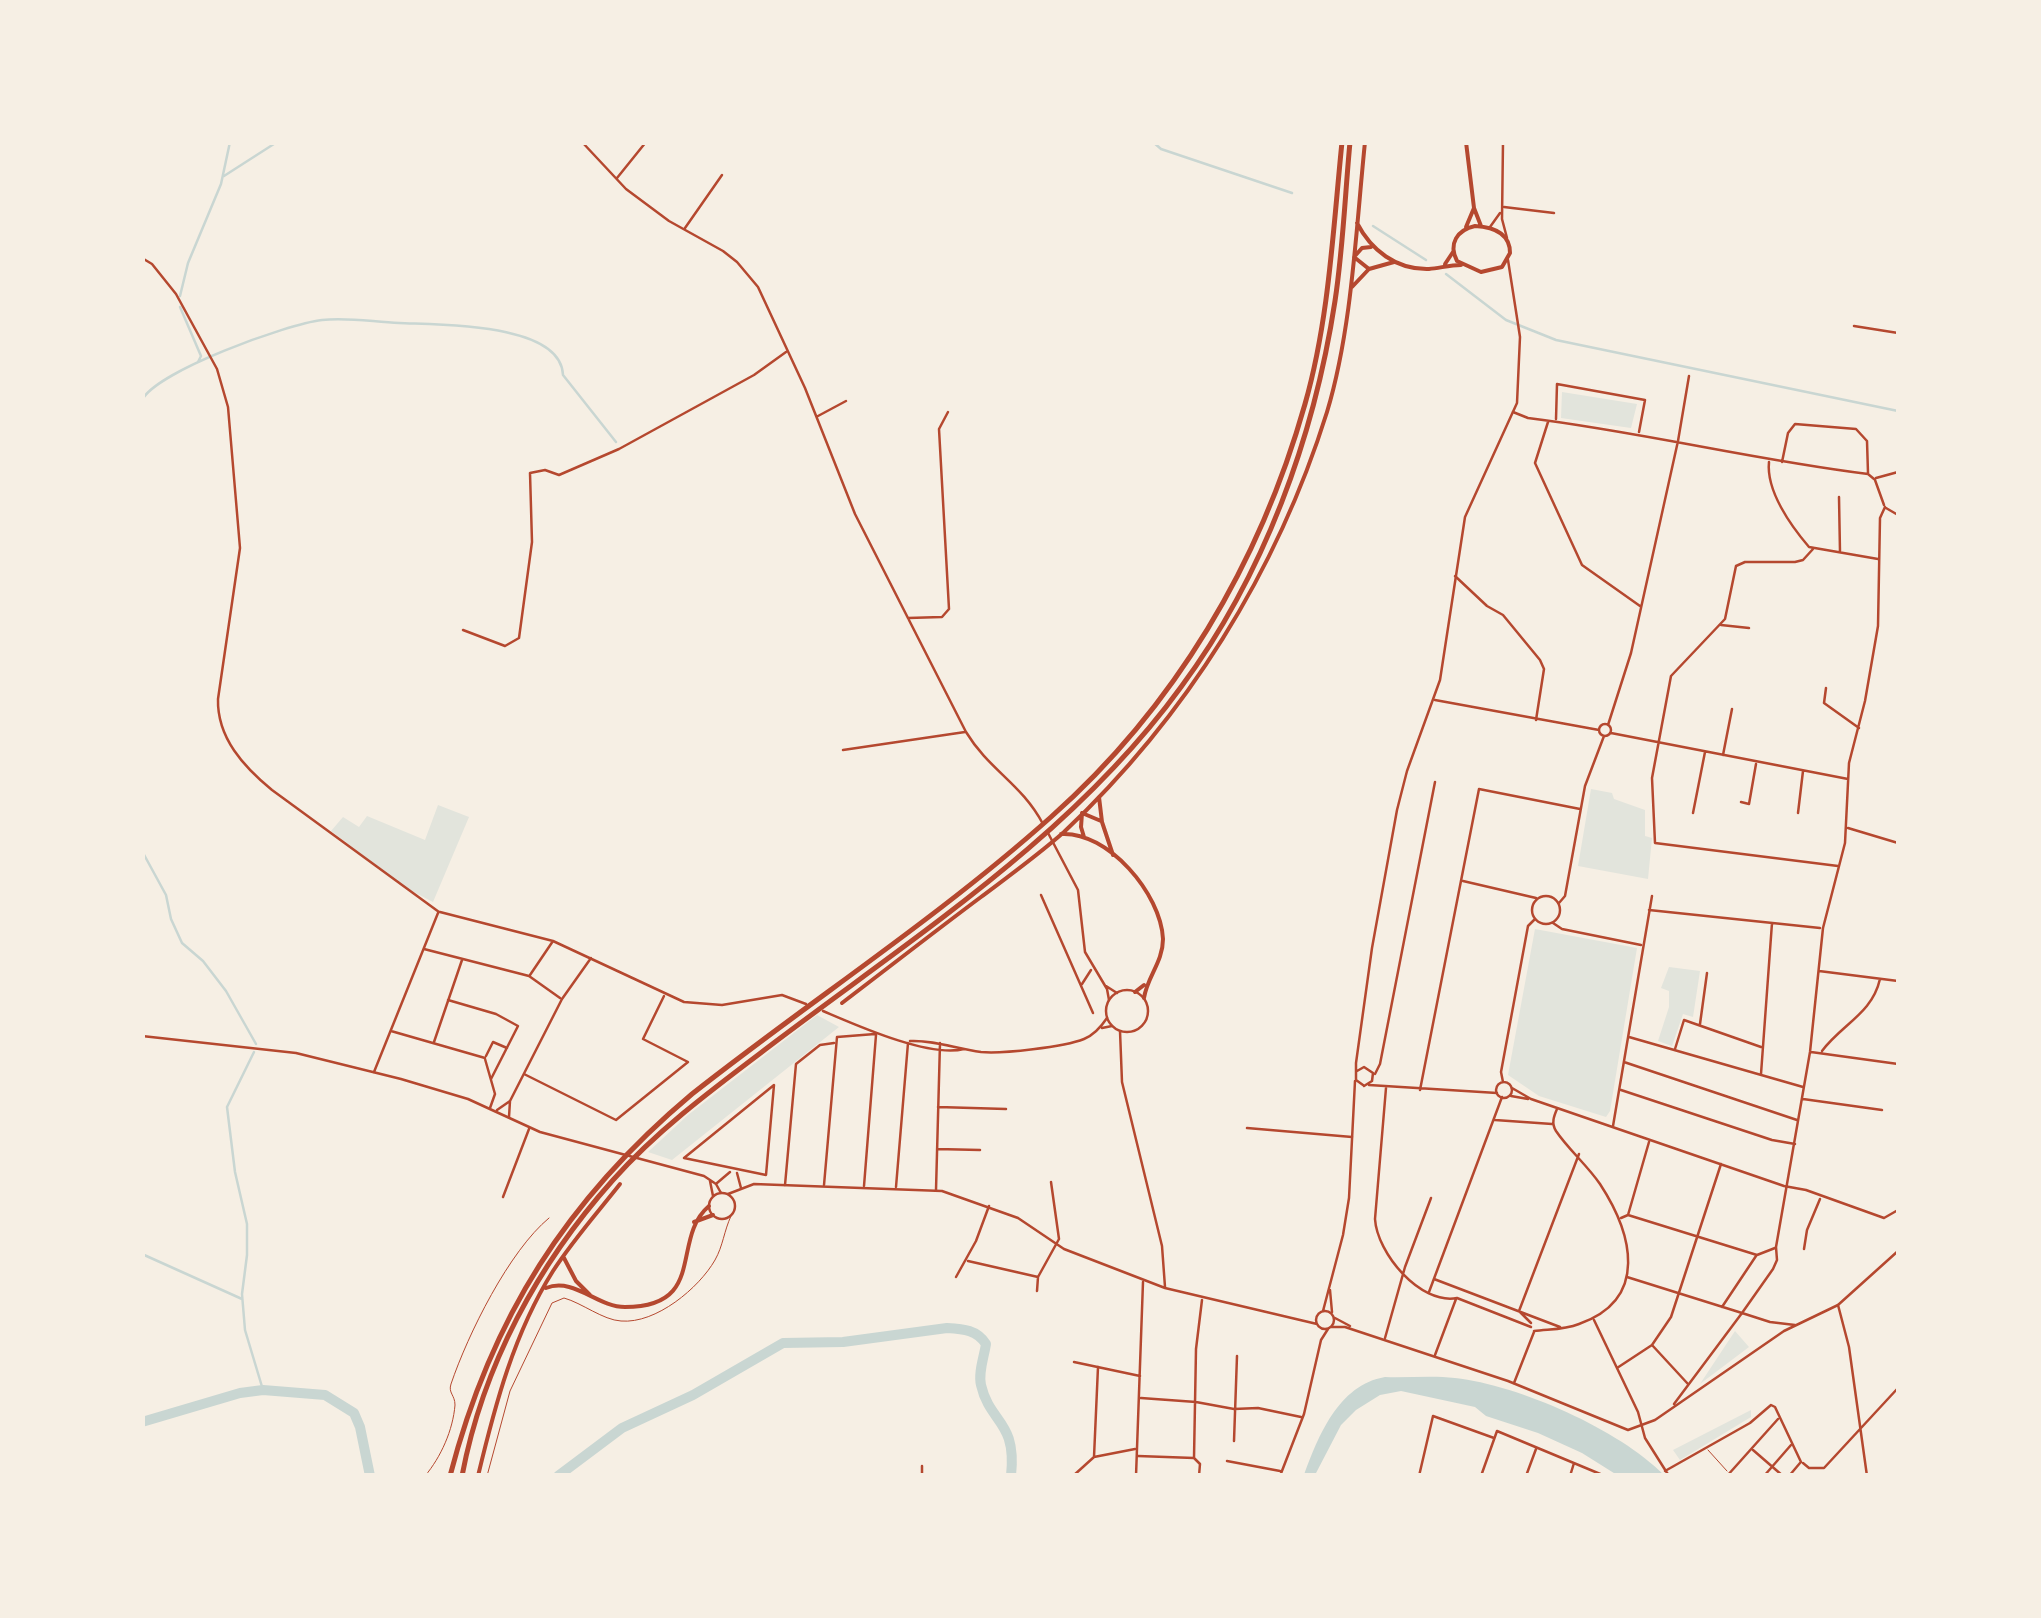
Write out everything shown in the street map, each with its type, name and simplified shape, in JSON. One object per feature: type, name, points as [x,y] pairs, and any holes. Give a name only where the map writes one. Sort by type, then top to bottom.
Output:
[{"type":"highway","points":[[450,1476],[476,1388],[510,1311],[554,1241],[609,1172],[692,1094],[997,863],[1054,815],[1101,768],[1174,682],[1253,549],[1306,402],[1334,224],[1342,142]]},
{"type":"highway","points":[[462,1476],[483,1392],[518,1318],[560,1247],[614,1178],[709,1093],[1060,824],[1108,776],[1183,685],[1236,600],[1292,476],[1325,357],[1344,226],[1350,142]]},
{"type":"main road","points":[[842,1003],[1061,834],[1188,692],[1244,605],[1280,535],[1328,410],[1350,290],[1365,142]]},
{"type":"main road","points":[[1466,142],[1474,208],[1481,226]]},
{"type":"main road","points":[[1442,266],[1474,208]]},
{"type":"main road","points":[[1357,222],[1372,246],[1396,262],[1413,267],[1461,265],[1481,272],[1497,269],[1508,260],[1508,239],[1481,226],[1464,229]]},
{"type":"main road","points":[[1354,257],[1362,248],[1372,246]]},
{"type":"main road","points":[[1453,252],[1461,265]]},
{"type":"main road","points":[[1354,257],[1369,269]]},
{"type":"main road","points":[[1350,290],[1369,269],[1396,262]]},
{"type":"main road","points":[[1099,795],[1102,822],[1113,854]]},
{"type":"main road","points":[[1082,813],[1102,822]]},
{"type":"main road","points":[[1082,813],[1084,836]]},
{"type":"main road","points":[[1061,834],[1084,836],[1113,854],[1142,887],[1160,921],[1162,953],[1144,998]]},
{"type":"main road","points":[[1135,992],[1148,981]]},
{"type":"main road","points":[[478,1476],[497,1398],[542,1290],[564,1255],[620,1184]]},
{"type":"main road","points":[[542,1290],[559,1284],[607,1306],[648,1306],[672,1291],[686,1269],[694,1222],[709,1206]]},
{"type":"main road","points":[[694,1222],[713,1215]]},
{"type":"main road","points":[[564,1255],[569,1270],[593,1298]]},
{"type":"main road","points":[[554,1270],[569,1270]]},
{"type":"main road","points":[[554,1270],[559,1284]]},
{"type":"street","points":[[142,258],[152,264],[176,294],[217,370],[228,407],[240,548],[218,700],[219,722],[250,772],[438,912],[553,941],[592,956],[665,995],[706,1006],[771,996],[793,998],[876,1034],[940,1050],[1011,1051],[1084,1039],[1107,1018],[1109,1000],[1082,940],[1076,882],[1032,804],[1017,785],[987,761],[966,732],[856,514],[788,351],[749,274],[722,251],[684,229],[616,179],[582,142]]},
{"type":"street","points":[[616,179],[646,142]]},
{"type":"street","points":[[1503,142],[1502,207],[1508,239]]},
{"type":"street","points":[[684,229],[722,174]]},
{"type":"street","points":[[1502,207],[1554,213]]},
{"type":"street","points":[[1489,228],[1502,207]]},
{"type":"street","points":[[1321,1340],[1320,1313],[1343,1235],[1357,1058],[1396,810],[1435,700],[1447,642],[1460,535],[1471,499],[1514,412],[1518,395],[1519,319],[1508,260]]},
{"type":"street","points":[[1497,269],[1513,280]]},
{"type":"street","points":[[1854,326],[1898,333]]},
{"type":"street","points":[[463,630],[505,646],[518,638],[532,542],[530,473],[545,470],[559,475],[618,450],[754,375],[788,351]]},
{"type":"street","points":[[1610,733],[1608,724],[1626,672],[1678,441],[1688,376]]},
{"type":"street","points":[[1556,422],[1558,384],[1645,400],[1639,434]]},
{"type":"street","points":[[816,416],[846,401]]},
{"type":"street","points":[[906,618],[942,616],[949,609],[938,429],[948,412]]},
{"type":"street","points":[[1514,412],[1528,418],[1868,474],[1874,479],[1884,507],[1880,518],[1878,626],[1848,779],[1847,828],[1824,928],[1810,1052],[1776,1247],[1777,1260],[1742,1314],[1670,1408]]},
{"type":"street","points":[[1548,421],[1534,463],[1582,564],[1641,607]]},
{"type":"street","points":[[1782,462],[1788,433],[1795,424],[1856,429],[1867,441],[1868,474]]},
{"type":"street","points":[[1770,460],[1769,478],[1774,491],[1805,543],[1813,550],[1880,560]]},
{"type":"street","points":[[1874,479],[1898,472]]},
{"type":"street","points":[[1839,498],[1840,554]]},
{"type":"street","points":[[1884,507],[1898,515]]},
{"type":"street","points":[[1813,550],[1795,562],[1739,564],[1734,570],[1722,625],[1671,676],[1652,778],[1655,844],[1839,866]]},
{"type":"street","points":[[1455,576],[1503,615],[1540,660],[1544,668],[1536,720]]},
{"type":"street","points":[[1722,625],[1749,628]]},
{"type":"street","points":[[1826,688],[1824,703],[1859,728]]},
{"type":"street","points":[[1435,700],[1599,730],[1604,736]]},
{"type":"street","points":[[1723,755],[1732,709]]},
{"type":"street","points":[[1599,730],[1608,724]]},
{"type":"street","points":[[843,750],[966,732]]},
{"type":"street","points":[[1558,903],[1565,896],[1580,809],[1604,736],[1610,733],[1848,779]]},
{"type":"street","points":[[1693,814],[1705,752]]},
{"type":"street","points":[[1741,802],[1749,804],[1757,762]]},
{"type":"street","points":[[1798,812],[1803,771]]},
{"type":"street","points":[[1355,1098],[1380,1064],[1436,782]]},
{"type":"street","points":[[1420,1090],[1480,789],[1580,809]]},
{"type":"street","points":[[1847,828],[1898,843]]},
{"type":"street","points":[[1463,881],[1538,899]]},
{"type":"street","points":[[1041,895],[1094,1013]]},
{"type":"street","points":[[1546,896],[1558,903],[1560,916],[1553,923],[1545,925],[1534,919],[1532,910],[1538,899],[1546,896]]},
{"type":"street","points":[[1613,1128],[1652,896]]},
{"type":"street","points":[[1648,910],[1824,928]]},
{"type":"street","points":[[374,1072],[438,912]]},
{"type":"street","points":[[1530,1099],[1503,1082],[1501,1072],[1528,926],[1534,919]]},
{"type":"street","points":[[1553,923],[1562,929],[1642,945]]},
{"type":"street","points":[[1760,1076],[1772,923]]},
{"type":"street","points":[[529,976],[553,941]]},
{"type":"street","points":[[422,948],[529,976],[562,999]]},
{"type":"street","points":[[509,1118],[510,1101],[562,999],[592,956]]},
{"type":"street","points":[[434,1042],[462,959]]},
{"type":"street","points":[[1082,985],[1092,969]]},
{"type":"street","points":[[1818,970],[1898,981]]},
{"type":"street","points":[[1700,1025],[1707,973]]},
{"type":"street","points":[[1822,1051],[1864,1012],[1880,979]]},
{"type":"street","points":[[1104,984],[1118,992],[1135,992],[1144,998],[1148,1009],[1147,1020],[1140,1029],[1128,1033],[1112,1026],[1107,1018]]},
{"type":"street","points":[[1109,1000],[1118,992]]},
{"type":"street","points":[[524,1074],[616,1120],[688,1062],[643,1039],[665,995]]},
{"type":"street","points":[[448,1000],[496,1014],[518,1026],[491,1079]]},
{"type":"street","points":[[1674,1050],[1684,1020],[1763,1047]]},
{"type":"street","points":[[1100,1028],[1112,1026]]},
{"type":"street","points":[[390,1030],[485,1058]]},
{"type":"street","points":[[1120,1031],[1122,1082],[1162,1246],[1165,1288]]},
{"type":"street","points":[[1121,1043],[1128,1033]]},
{"type":"street","points":[[824,1185],[836,1043],[840,1034],[876,1034]]},
{"type":"street","points":[[864,1186],[876,1034]]},
{"type":"street","points":[[142,1036],[296,1052],[374,1072],[446,1092],[529,1128],[710,1179],[722,1193]]},
{"type":"street","points":[[1628,1036],[1803,1087]]},
{"type":"street","points":[[490,1108],[495,1094],[485,1058],[494,1042],[507,1048]]},
{"type":"street","points":[[908,1042],[940,1042],[964,1048]]},
{"type":"street","points":[[896,1188],[908,1042]]},
{"type":"street","points":[[936,1190],[940,1042]]},
{"type":"street","points":[[785,1185],[796,1064],[820,1045],[836,1043]]},
{"type":"street","points":[[1810,1052],[1898,1064]]},
{"type":"street","points":[[1357,1058],[1380,1086]]},
{"type":"street","points":[[1624,1062],[1798,1120]]},
{"type":"street","points":[[1356,1072],[1362,1068]]},
{"type":"street","points":[[1356,1080],[1386,1088],[1498,1093],[1502,1097]]},
{"type":"street","points":[[1498,1093],[1503,1082]]},
{"type":"street","points":[[486,1476],[510,1391],[552,1303],[564,1298],[618,1322],[638,1319],[663,1308],[694,1285],[715,1260],[741,1188],[739,1175],[734,1170],[684,1158],[774,1085],[766,1176],[734,1170],[716,1184]]},
{"type":"street","points":[[1386,1088],[1376,1229],[1404,1274],[1448,1300],[1457,1298],[1540,1330],[1566,1328],[1593,1318],[1613,1303],[1627,1277],[1628,1246],[1620,1219],[1579,1154],[1553,1124],[1494,1120]]},
{"type":"street","points":[[1510,1096],[1512,1088]]},
{"type":"street","points":[[1620,1090],[1795,1144]]},
{"type":"street","points":[[1502,1097],[1530,1099],[1884,1218],[1898,1210]]},
{"type":"street","points":[[1429,1292],[1502,1097]]},
{"type":"street","points":[[1801,1099],[1882,1110]]},
{"type":"street","points":[[496,1111],[510,1101]]},
{"type":"street","points":[[937,1108],[1006,1109]]},
{"type":"street","points":[[1553,1124],[1557,1108]]},
{"type":"street","points":[[503,1197],[529,1128]]},
{"type":"street","points":[[1247,1128],[1353,1137]]},
{"type":"street","points":[[1628,1215],[1649,1140]]},
{"type":"street","points":[[936,1149],[980,1150]]},
{"type":"street","points":[[1520,1311],[1579,1154]]},
{"type":"street","points":[[1617,1368],[1652,1344],[1672,1317],[1721,1164]]},
{"type":"street","points":[[710,1179],[713,1196],[709,1206],[713,1215],[723,1219],[731,1216]]},
{"type":"street","points":[[1037,1291],[1038,1277],[1058,1240],[1051,1182]]},
{"type":"street","points":[[713,1196],[754,1184],[936,1190],[1025,1221],[1056,1245],[1165,1288],[1202,1300],[1300,1318],[1318,1326],[1355,1330],[1514,1383],[1628,1430],[1642,1426],[1772,1339],[1838,1305],[1898,1251]]},
{"type":"street","points":[[728,1194],[735,1203]]},
{"type":"street","points":[[1804,1249],[1806,1230],[1822,1196]]},
{"type":"street","points":[[1384,1339],[1432,1198]]},
{"type":"street","points":[[956,1278],[989,1206]]},
{"type":"street","points":[[1620,1219],[1628,1215],[1757,1255]]},
{"type":"street","points":[[425,1476],[438,1459],[453,1411],[451,1385],[492,1294],[519,1251],[549,1218]]},
{"type":"street","points":[[1722,1307],[1757,1255],[1776,1247]]},
{"type":"street","points":[[967,1261],[1038,1277]]},
{"type":"street","points":[[1627,1277],[1770,1322],[1796,1325]]},
{"type":"street","points":[[1434,1279],[1566,1328]]},
{"type":"street","points":[[1136,1476],[1143,1280]]},
{"type":"street","points":[[1228,1461],[1281,1473],[1302,1418],[1321,1340],[1330,1328],[1330,1287]]},
{"type":"street","points":[[1435,1356],[1457,1298]]},
{"type":"street","points":[[1194,1458],[1196,1349],[1202,1300]]},
{"type":"street","points":[[1838,1305],[1849,1347],[1868,1476]]},
{"type":"street","points":[[1520,1311],[1532,1327]]},
{"type":"street","points":[[1300,1318],[1320,1313],[1333,1315],[1355,1330]]},
{"type":"street","points":[[1593,1318],[1667,1473],[1750,1423],[1771,1405],[1802,1462],[1808,1468],[1824,1468]]},
{"type":"street","points":[[1514,1383],[1532,1327],[1540,1320]]},
{"type":"street","points":[[1540,1320],[1540,1330]]},
{"type":"street","points":[[1770,1322],[1772,1339]]},
{"type":"street","points":[[1652,1344],[1688,1385]]},
{"type":"street","points":[[1234,1441],[1237,1356]]},
{"type":"street","points":[[1074,1362],[1140,1376]]},
{"type":"street","points":[[1094,1457],[1098,1368]]},
{"type":"street","points":[[1694,1377],[1694,1386],[1702,1388]]},
{"type":"street","points":[[1817,1475],[1898,1388]]},
{"type":"street","points":[[1140,1398],[1234,1409],[1258,1408],[1302,1418]]},
{"type":"street","points":[[1419,1476],[1434,1416],[1495,1438]]},
{"type":"street","points":[[1706,1448],[1730,1475],[1779,1418]]},
{"type":"street","points":[[1481,1476],[1498,1431],[1605,1476]]},
{"type":"street","points":[[1764,1476],[1792,1444]]},
{"type":"street","points":[[1526,1476],[1536,1446]]},
{"type":"street","points":[[1752,1448],[1786,1476],[1802,1462]]},
{"type":"street","points":[[1073,1476],[1094,1457],[1137,1449]]},
{"type":"street","points":[[1136,1456],[1194,1458],[1200,1464],[1199,1476]]},
{"type":"street","points":[[1570,1476],[1575,1461]]},
{"type":"street","points":[[922,1466],[922,1476]]},
{"type":"street","points":[[1824,1468],[1824,1476]]},
{"type":"shaded area","points":[[1562,392],[1637,404],[1631,428],[1561,418]]},
{"type":"shaded area","points":[[1591,789],[1612,793],[1614,799],[1645,810],[1645,836],[1652,838],[1648,879],[1578,866]]},
{"type":"shaded area","points":[[438,805],[469,817],[433,902],[406,888],[331,831],[343,817],[359,827],[367,816],[425,840]]},
{"type":"shaded area","points":[[1535,929],[1637,948],[1606,1117],[1539,1096],[1508,1075]]},
{"type":"shaded area","points":[[1669,967],[1700,971],[1693,1017],[1683,1014],[1672,1046],[1658,1041],[1669,1007],[1669,991],[1661,988]]},
{"type":"shaded area","points":[[817,1015],[839,1027],[672,1160],[648,1152],[688,1115]]},
{"type":"shaded area","points":[[1735,1331],[1749,1347],[1700,1384]]},
{"type":"shaded area","points":[[1385,1377],[1455,1378],[1538,1400],[1622,1442],[1664,1475],[1617,1475],[1582,1453],[1486,1416],[1475,1407],[1401,1391],[1380,1395],[1356,1410],[1341,1425],[1315,1475],[1304,1475],[1323,1429],[1342,1402],[1354,1390]]},
{"type":"shaded area","points":[[1751,1410],[1751,1417],[1680,1460],[1673,1450]]},
{"type":"waterway","points":[[180,296],[188,263],[221,184],[230,142]]},
{"type":"waterway","points":[[224,176],[277,142]]},
{"type":"waterway","points":[[1153,142],[1161,149],[1292,193]]},
{"type":"waterway","points":[[1373,226],[1426,260]]},
{"type":"waterway","points":[[1446,274],[1506,320],[1556,340],[1898,411]]},
{"type":"waterway","points":[[180,307],[201,356],[198,362]]},
{"type":"waterway","points":[[142,400],[153,388],[196,363],[305,323],[341,319],[467,326],[520,336],[542,345],[557,358],[563,375],[616,442]]},
{"type":"waterway","points":[[142,851],[166,895],[182,943],[203,961],[226,991],[256,1044]]},
{"type":"waterway","points":[[254,1052],[227,1107],[235,1172],[247,1224],[242,1294],[245,1330],[263,1390]]},
{"type":"waterway","points":[[142,1254],[242,1299]]},
{"type":"waterway","points":[[558,1476],[622,1428],[693,1395],[783,1343],[843,1342],[947,1328],[970,1331],[986,1344],[981,1385],[990,1408],[1007,1433],[1011,1476]]},
{"type":"waterway","points":[[142,1422],[240,1393],[263,1390],[325,1395],[354,1413],[370,1476]]}]
